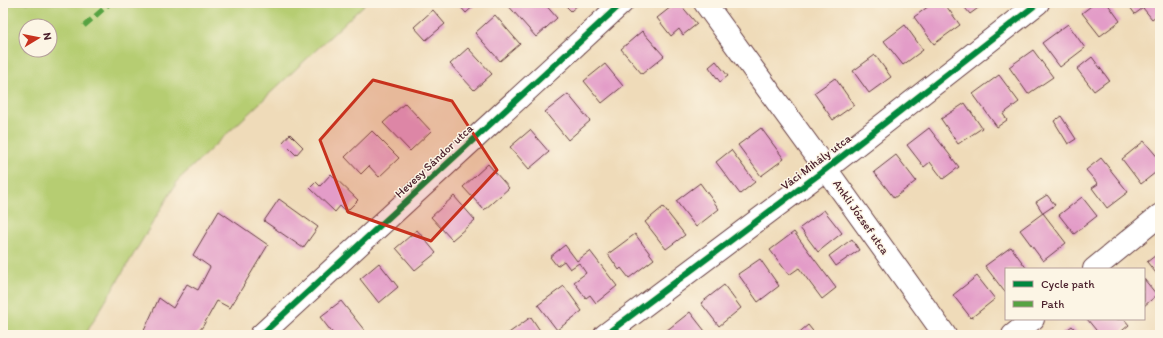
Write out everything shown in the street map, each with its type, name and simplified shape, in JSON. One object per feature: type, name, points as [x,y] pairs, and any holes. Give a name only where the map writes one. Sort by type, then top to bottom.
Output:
[{"type":"street","name":"Hevesy Sándor utca","points":[[266,333],[622,3]]},
{"type":"street","name":"Ankli József utca","points":[[706,3],[945,335]]},
{"type":"street","name":"Váci Mihály utca","points":[[605,335],[826,169],[1038,3]]},
{"type":"street","points":[[1095,268],[1160,215]]},
{"type":"street","points":[[1013,335],[1032,320]]},
{"type":"highlighted area","points":[[373,80],[452,101],[497,170],[431,241],[348,212],[320,140]]},
{"type":"green space","points":[[3,3],[366,3],[179,179],[85,335],[3,335]]},
{"type":"building","points":[[457,3],[477,3],[466,13]]},
{"type":"building","points":[[506,3],[544,3],[557,18],[536,37]]},
{"type":"building","points":[[563,3],[580,3],[571,11]]},
{"type":"building","points":[[676,3],[679,3],[697,24],[683,35],[679,29],[671,36],[657,18]]},
{"type":"building","points":[[933,3],[944,3],[960,25],[934,44],[914,17]]},
{"type":"building","points":[[961,3],[985,3],[970,14]]},
{"type":"building","points":[[1095,3],[1107,3],[1120,21],[1100,36],[1082,13]]},
{"type":"building","points":[[1127,3],[1158,3],[1160,5],[1160,13],[1152,19],[1143,8],[1135,14]]},
{"type":"building","points":[[433,10],[445,24],[426,40],[414,27]]},
{"type":"building","points":[[495,15],[520,44],[500,61],[475,33]]},
{"type":"building","points":[[1068,24],[1085,48],[1060,67],[1042,43]]},
{"type":"building","points":[[905,25],[923,50],[903,65],[884,41]]},
{"type":"building","points":[[642,31],[664,56],[642,74],[621,49]]},
{"type":"building","points":[[468,48],[492,74],[474,90],[450,64]]},
{"type":"building","points":[[1033,50],[1053,77],[1028,94],[1009,67]]},
{"type":"building","points":[[875,55],[891,77],[869,93],[853,71]]},
{"type":"building","points":[[1092,57],[1109,80],[1094,91],[1077,69]]},
{"type":"building","points":[[716,61],[728,76],[720,82],[709,67]]},
{"type":"building","points":[[605,64],[623,86],[602,103],[584,81]]},
{"type":"building","points":[[999,75],[1019,102],[1003,114],[1007,120],[997,127],[973,94]]},
{"type":"building","points":[[835,78],[854,105],[833,120],[814,93]]},
{"type":"building","points":[[568,94],[590,121],[568,140],[545,112]]},
{"type":"building","points":[[405,103],[431,131],[410,151],[383,123]]},
{"type":"building","points":[[965,103],[982,128],[958,144],[941,119]]},
{"type":"building","points":[[1061,116],[1076,139],[1068,144],[1054,121]]},
{"type":"building","points":[[761,128],[784,159],[761,176],[738,145]]},
{"type":"building","points":[[929,128],[959,167],[943,179],[930,162],[924,167],[907,145]]},
{"type":"building","points":[[530,130],[549,152],[529,169],[510,147]]},
{"type":"building","points":[[372,131],[399,158],[379,177],[369,166],[361,174],[345,157]]},
{"type":"building","points":[[290,134],[303,147],[296,155],[283,142]]},
{"type":"building","points":[[1144,141],[1160,160],[1160,169],[1141,184],[1122,159]]},
{"type":"building","points":[[731,150],[755,182],[740,194],[716,162]]},
{"type":"building","points":[[896,155],[916,181],[894,198],[874,172]]},
{"type":"building","points":[[1101,158],[1128,192],[1107,208],[1092,188],[1098,184],[1086,170]]},
{"type":"building","points":[[488,164],[509,188],[484,210],[463,187]]},
{"type":"building","points":[[331,174],[358,200],[346,212],[340,206],[335,212],[310,188],[316,182],[320,186]]},
{"type":"building","points":[[700,183],[719,209],[696,227],[676,201]]},
{"type":"building","points":[[1047,195],[1055,205],[1043,213],[1036,202]]},
{"type":"building","points":[[454,196],[475,220],[452,240],[431,217]]},
{"type":"building","points":[[1082,197],[1097,216],[1074,234],[1059,215]]},
{"type":"building","points":[[279,199],[318,227],[303,248],[264,221]]},
{"type":"building","points":[[663,207],[685,235],[666,249],[645,222]]},
{"type":"building","points":[[824,210],[842,233],[818,252],[800,228]]},
{"type":"building","points":[[219,211],[268,245],[230,308],[217,301],[203,326],[196,335],[142,335],[159,298],[173,308],[187,284],[198,290],[210,267],[193,255]]},
{"type":"building","points":[[1043,213],[1066,243],[1043,261],[1020,230]]},
{"type":"building","points":[[417,230],[436,253],[415,270],[396,248]]},
{"type":"building","points":[[794,232],[836,288],[822,299],[799,268],[789,275],[770,250]]},
{"type":"building","points":[[635,234],[654,259],[629,278],[621,268],[619,270],[608,254]]},
{"type":"building","points":[[852,239],[859,250],[836,266],[829,256]]},
{"type":"building","points":[[565,245],[577,261],[590,251],[617,286],[596,303],[590,295],[586,298],[574,282],[586,273],[579,263],[570,269],[564,261],[557,266],[550,257]]},
{"type":"building","points":[[1011,247],[1026,268],[1005,268],[1004,291],[985,266]]},
{"type":"building","points":[[1160,252],[1160,278],[1147,262]]},
{"type":"building","points":[[760,259],[779,286],[758,302],[738,274]]},
{"type":"building","points":[[379,263],[398,287],[379,303],[360,279]]},
{"type":"building","points":[[977,276],[995,299],[971,318],[953,295]]},
{"type":"building","points":[[1145,280],[1157,295],[1145,305]]},
{"type":"building","points":[[724,285],[741,308],[719,326],[701,303]]},
{"type":"building","points":[[564,286],[582,311],[557,330],[538,305]]},
{"type":"building","points":[[341,301],[365,331],[360,335],[334,335],[320,317]]},
{"type":"building","points":[[690,312],[708,335],[669,335],[666,331]]},
{"type":"building","points":[[531,317],[543,335],[506,335]]},
{"type":"building","points":[[1088,320],[1125,320],[1129,325],[1117,335],[1100,335]]},
{"type":"building","points":[[808,325],[816,335],[796,335]]},
{"type":"building","points":[[1072,326],[1080,335],[1060,335]]},
{"type":"marked path","points":[[84,26],[110,3]]},
{"type":"cycle path","points":[[261,335],[622,3]]},
{"type":"cycle path","points":[[605,335],[826,169],[1038,3]]}]
